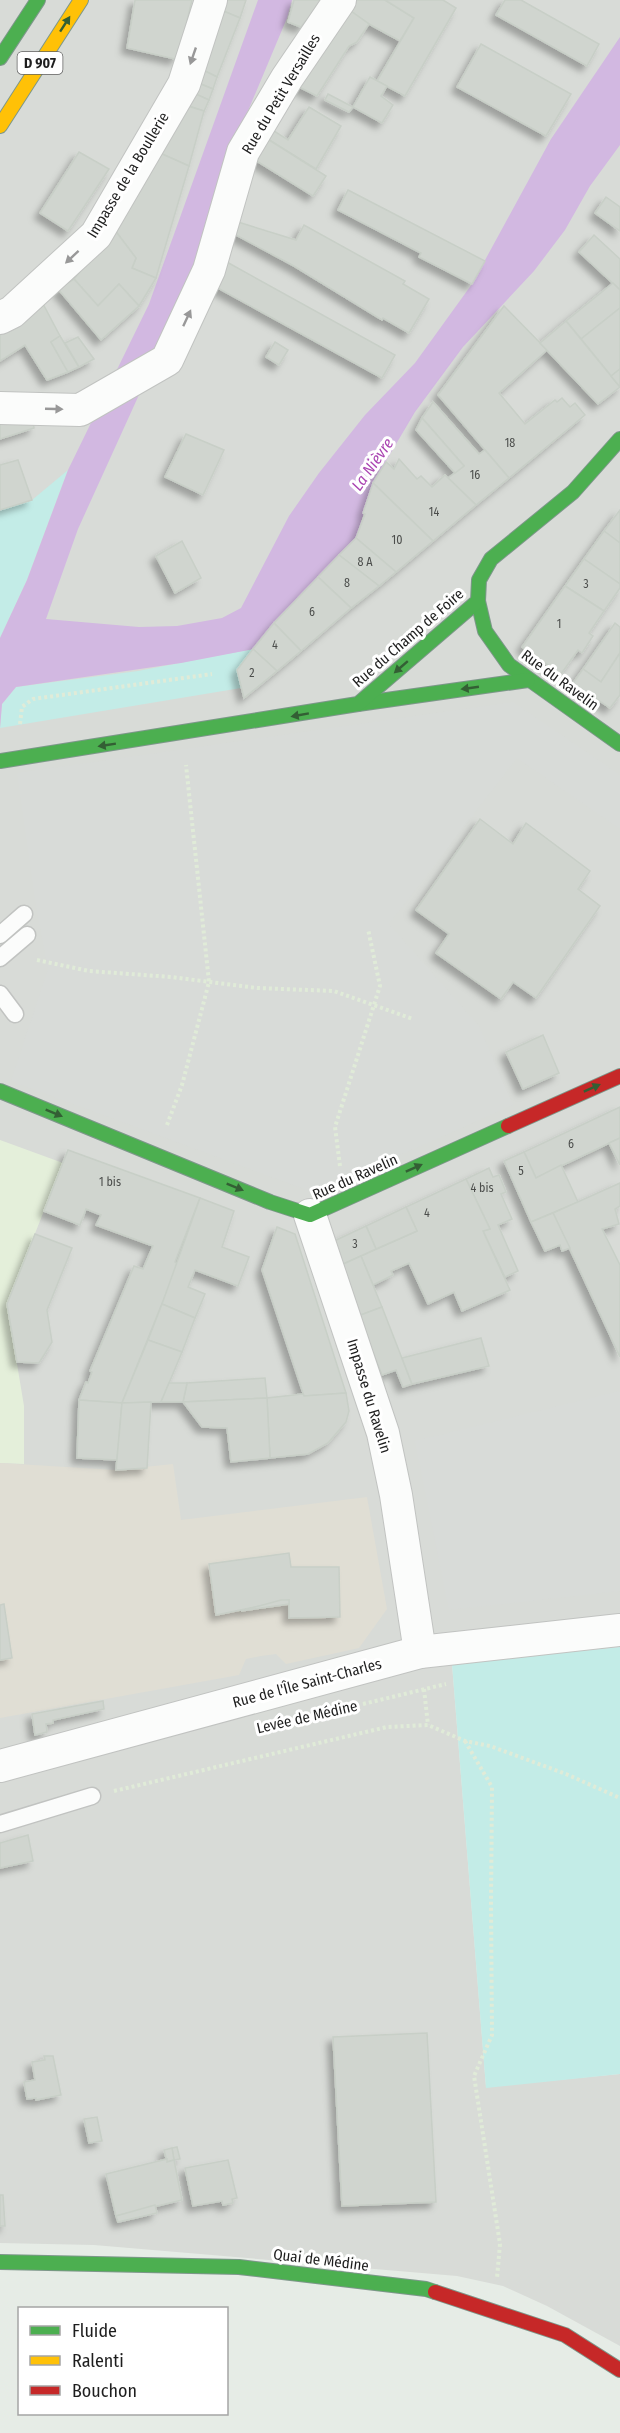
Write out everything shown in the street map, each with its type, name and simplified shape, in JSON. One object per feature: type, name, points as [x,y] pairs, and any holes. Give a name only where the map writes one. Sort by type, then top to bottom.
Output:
[{"type":"main road","name":"D 907","points":[[0,58],[38,0]]},
{"type":"main road","name":"D 907","points":[[0,126],[81,0]]},
{"type":"main road","name":"Rue du Champ de Foire","points":[[358,704],[478,601],[479,580],[491,560],[573,492],[620,439]]},
{"type":"main road","name":"Rue du Ravelin","points":[[478,601],[485,631],[509,665],[620,744]]},
{"type":"main road","name":"Rue du Champ de Foire","points":[[0,761],[358,704],[528,680]]},
{"type":"main road","name":"Rue du Ravelin","points":[[0,1091],[270,1202],[310,1215],[620,1076]]},
{"type":"main road","name":"Quai de Médine","points":[[0,2262],[239,2267],[426,2289],[565,2335],[620,2370]]},
{"type":"street","name":"Impasse de la Boullerie","points":[[0,318],[12,312],[96,235],[184,84],[211,0]]},
{"type":"street","name":"Rue du Petit Versailles","points":[[0,408],[80,410],[167,360],[209,270],[243,152],[287,78],[340,0]]},
{"type":"street","name":"Impasse du Ravelin","points":[[310,1215],[383,1433],[396,1495],[420,1652]]},
{"type":"street","name":"Rue de l'Île Saint-Charles","points":[[0,1766],[420,1652],[620,1630]]},
{"type":"lane","points":[[0,935],[24,914]]},
{"type":"lane","points":[[0,958],[27,936]]},
{"type":"lane","points":[[0,994],[15,1014]]},
{"type":"lane","points":[[0,1824],[92,1796]]},
{"type":"path","points":[[25,758],[20,714],[26,702],[33,699],[212,674]]},
{"type":"path","points":[[166,1128],[182,1085],[209,982],[186,761]]},
{"type":"path","points":[[346,1199],[335,1127],[380,986],[368,929]]},
{"type":"path","points":[[31,959],[89,970],[171,976],[257,988],[334,991],[413,1019]]},
{"type":"path","name":"Levée de Médine","points":[[358,1705],[450,1683]]},
{"type":"path","points":[[424,1689],[428,1725]]},
{"type":"path","points":[[92,1796],[387,1727],[428,1725],[465,1741],[490,1746],[566,1774],[620,1798]]},
{"type":"path","points":[[465,1741],[492,1787],[490,1904],[492,2035],[474,2076],[500,2244],[493,2311]]},
{"type":"shaded area","points":[[0,0],[620,0],[620,1647],[452,1664],[486,2087],[620,2074],[620,2346],[547,2306],[503,2286],[457,2276],[94,2245],[0,2243]]},
{"type":"shaded area","points":[[68,470],[27,580],[0,638],[0,510],[32,500]]},
{"type":"shaded area","points":[[253,649],[237,670],[241,688],[0,728],[2,704],[16,687],[138,671]]},
{"type":"shaded area","points":[[513,702],[620,775],[620,829],[517,758],[389,924],[479,1026],[513,1105],[315,1193],[11,1081],[48,969],[36,906],[17,773]]},
{"type":"shaded area","points":[[0,1140],[63,1163],[7,1304],[24,1406],[24,1464],[0,1463]]},
{"type":"shaded area","points":[[620,1391],[620,1591],[449,1610],[415,1441]]},
{"type":"shaded area","points":[[0,1463],[116,1470],[173,1464],[181,1520],[367,1497],[387,1609],[359,1648],[286,1664],[276,1654],[261,1656],[246,1659],[239,1675],[0,1718]]},
{"type":"shaded area","points":[[620,1647],[620,2074],[486,2088],[452,1664]]},
{"type":"water","name":"La Nièvre","points":[[258,0],[292,0],[287,18],[240,130],[205,237],[178,309],[78,529],[46,619],[139,627],[177,626],[222,618],[241,608],[289,516],[319,473],[365,415],[415,363],[472,284],[551,139],[620,37],[620,145],[590,186],[565,230],[534,271],[463,347],[415,412],[373,483],[356,538],[273,623],[254,649],[181,663],[16,687],[2,704],[0,728],[0,638],[27,580],[68,470],[149,304]]},
{"type":"building","points":[[135,0],[192,0],[180,51],[175,59],[127,48]]},
{"type":"building","points":[[224,0],[246,0],[240,18],[221,10]]},
{"type":"building","points":[[294,0],[323,0],[301,27],[288,22]]},
{"type":"building","points":[[354,0],[385,0],[414,18],[400,41],[348,9]]},
{"type":"building","points":[[385,0],[443,0],[456,8],[405,96],[377,81],[414,18]]},
{"type":"building","points":[[505,0],[521,0],[599,44],[587,66],[496,15]]},
{"type":"building","points":[[348,9],[369,24],[357,42],[349,46],[317,96],[297,86]]},
{"type":"building","points":[[221,10],[240,18],[217,77],[197,67]]},
{"type":"building","points":[[481,44],[571,94],[546,136],[457,87]]},
{"type":"building","points":[[197,67],[217,77],[213,89],[191,80]]},
{"type":"building","points":[[370,77],[387,86],[381,96],[393,105],[382,123],[353,107]]},
{"type":"building","points":[[191,80],[213,89],[209,100],[187,90]]},
{"type":"building","points":[[187,90],[209,100],[204,111],[180,103]]},
{"type":"building","points":[[328,94],[353,107],[349,112],[325,100]]},
{"type":"building","points":[[178,103],[204,111],[189,166],[151,149]]},
{"type":"building","points":[[309,107],[341,126],[316,169],[266,138],[271,129],[288,140]]},
{"type":"building","points":[[266,138],[326,176],[313,196],[255,160]]},
{"type":"building","points":[[151,149],[189,166],[156,278],[132,268],[136,258],[114,229]]},
{"type":"building","points":[[79,152],[109,169],[68,231],[40,213]]},
{"type":"building","points":[[348,190],[485,261],[472,284],[419,257],[421,253],[338,210]]},
{"type":"building","points":[[606,197],[620,207],[620,231],[595,213]]},
{"type":"building","points":[[238,222],[296,240],[304,225],[405,281],[403,284],[429,299],[409,333],[383,318],[382,320],[294,266],[234,234]]},
{"type":"building","points":[[114,229],[136,258],[132,268],[156,278],[139,306],[119,284],[98,306],[74,279]]},
{"type":"building","points":[[594,235],[620,259],[620,290],[579,252]]},
{"type":"building","points":[[225,261],[395,355],[382,378],[214,286]]},
{"type":"building","points":[[74,279],[98,306],[119,284],[139,306],[101,340],[58,289]]},
{"type":"building","points":[[613,283],[620,290],[620,308],[581,339],[566,321]]},
{"type":"building","points":[[41,300],[60,336],[51,342],[68,372],[47,380],[25,345],[0,361],[0,327]]},
{"type":"building","points":[[504,306],[547,350],[499,393],[525,424],[555,400],[557,402],[562,398],[570,407],[575,403],[585,415],[509,478],[438,395]]},
{"type":"building","points":[[620,308],[620,369],[611,376],[581,339]]},
{"type":"building","points":[[566,321],[620,387],[598,404],[540,343]]},
{"type":"building","points":[[60,336],[79,367],[68,372],[51,342]]},
{"type":"building","points":[[78,337],[94,359],[79,367],[65,343]]},
{"type":"building","points":[[275,342],[288,350],[279,365],[266,357]]},
{"type":"building","points":[[620,369],[620,387],[611,376]]},
{"type":"building","points":[[433,402],[479,454],[485,450],[509,478],[476,505],[448,478],[464,466],[422,418]]},
{"type":"building","points":[[422,418],[464,466],[455,473],[416,430]]},
{"type":"building","points":[[0,419],[33,420],[34,428],[0,439]]},
{"type":"building","points":[[186,434],[224,450],[203,495],[165,477]]},
{"type":"building","points":[[399,459],[417,479],[421,476],[432,487],[445,475],[476,505],[433,541],[373,483],[386,462],[394,469]]},
{"type":"building","points":[[18,460],[32,500],[0,510],[0,465]]},
{"type":"building","points":[[373,483],[433,541],[396,572],[356,538]]},
{"type":"building","points":[[620,510],[620,543],[604,531]]},
{"type":"building","points":[[604,531],[620,543],[620,584],[584,559]]},
{"type":"building","points":[[356,538],[396,572],[379,586],[339,555]]},
{"type":"building","points":[[182,541],[201,578],[175,593],[156,556]]},
{"type":"building","points":[[339,555],[379,586],[351,608],[318,577]]},
{"type":"building","points":[[584,559],[620,584],[620,588],[604,611],[565,586]]},
{"type":"building","points":[[318,577],[351,608],[301,651],[274,623]]},
{"type":"building","points":[[565,586],[604,611],[589,633],[593,636],[582,653],[578,650],[561,674],[522,647]]},
{"type":"building","points":[[274,623],[301,651],[277,671],[253,649]]},
{"type":"building","points":[[615,623],[620,627],[620,653],[601,682],[583,669]]},
{"type":"building","points":[[253,649],[277,671],[244,698],[237,670]]},
{"type":"building","points":[[620,653],[620,695],[610,708],[573,683],[583,669],[601,682]]},
{"type":"building","points":[[480,819],[513,844],[526,823],[590,871],[578,889],[600,906],[536,998],[513,982],[501,999],[436,953],[449,934],[416,910]]},
{"type":"building","points":[[543,1035],[559,1073],[523,1089],[506,1052]]},
{"type":"building","points":[[620,1107],[620,1138],[536,1178],[524,1152]]},
{"type":"building","points":[[620,1138],[620,1165],[609,1143]]},
{"type":"building","points":[[68,1150],[200,1198],[175,1262],[178,1264],[122,1403],[79,1400],[86,1382],[88,1383],[92,1372],[90,1371],[134,1266],[143,1269],[153,1246],[96,1225],[101,1215],[86,1209],[80,1225],[44,1211]]},
{"type":"building","points":[[524,1152],[536,1178],[561,1165],[578,1202],[531,1222],[504,1161]]},
{"type":"building","points":[[489,1168],[493,1177],[499,1175],[506,1192],[501,1194],[512,1219],[498,1225],[518,1271],[505,1277],[483,1231],[490,1229],[466,1179]]},
{"type":"building","points":[[466,1179],[490,1229],[483,1231],[510,1290],[462,1311],[454,1292],[428,1304],[409,1263],[391,1271],[393,1275],[373,1285],[361,1256],[417,1231],[406,1207]]},
{"type":"building","points":[[620,1183],[620,1206],[615,1209],[619,1224],[602,1229],[620,1265],[620,1357],[553,1213]]},
{"type":"building","points":[[200,1198],[234,1211],[222,1247],[249,1257],[238,1286],[195,1270],[188,1287],[205,1294],[195,1318],[162,1304]]},
{"type":"building","points":[[406,1207],[417,1231],[376,1249],[366,1226]]},
{"type":"building","points":[[553,1213],[570,1248],[562,1251],[560,1245],[545,1251],[531,1222]]},
{"type":"building","points":[[366,1226],[376,1249],[339,1266],[330,1243]]},
{"type":"building","points":[[277,1227],[295,1234],[346,1393],[304,1396],[262,1270]]},
{"type":"building","points":[[35,1234],[72,1248],[47,1310],[52,1342],[39,1363],[17,1362],[7,1304]]},
{"type":"building","points":[[361,1256],[382,1307],[358,1316],[339,1266]]},
{"type":"building","points":[[162,1304],[195,1318],[182,1352],[148,1340]]},
{"type":"building","points":[[382,1307],[412,1384],[403,1387],[396,1370],[382,1375],[358,1316]]},
{"type":"building","points":[[481,1338],[489,1366],[412,1384],[402,1358]]},
{"type":"building","points":[[148,1340],[182,1352],[161,1402],[122,1403]]},
{"type":"building","points":[[265,1378],[267,1398],[183,1402],[187,1383]]},
{"type":"building","points":[[169,1383],[187,1383],[183,1402],[161,1402]]},
{"type":"building","points":[[346,1393],[349,1411],[346,1422],[328,1443],[308,1454],[270,1458],[267,1398]]},
{"type":"building","points":[[267,1398],[270,1458],[231,1462],[227,1428],[202,1427],[183,1402]]},
{"type":"building","points":[[79,1400],[122,1403],[117,1460],[77,1458]]},
{"type":"building","points":[[151,1402],[147,1468],[116,1470],[122,1403]]},
{"type":"building","points":[[289,1553],[291,1567],[339,1567],[340,1617],[289,1618],[289,1600],[216,1615],[209,1564]]},
{"type":"building","points":[[289,1600],[289,1604],[241,1611]]},
{"type":"building","points":[[4,1604],[12,1658],[0,1660],[0,1605]]},
{"type":"building","points":[[103,1701],[104,1709],[53,1720],[53,1723],[46,1724],[47,1732],[35,1735],[32,1714]]},
{"type":"building","points":[[28,1835],[33,1861],[0,1868],[0,1843]]},
{"type":"building","points":[[427,2033],[436,2202],[342,2206],[333,2037]]},
{"type":"building","points":[[44,2056],[53,2056],[61,2095],[36,2100],[36,2098],[27,2099],[24,2082],[35,2080],[32,2062],[45,2060]]},
{"type":"building","points":[[97,2117],[102,2141],[89,2143],[84,2119]]},
{"type":"building","points":[[177,2147],[180,2159],[174,2160],[172,2148]]},
{"type":"building","points":[[172,2148],[174,2160],[167,2162],[164,2150]]},
{"type":"building","points":[[167,2159],[167,2162],[174,2160],[182,2200],[116,2216],[106,2174]]},
{"type":"building","points":[[228,2160],[237,2198],[232,2199],[233,2203],[223,2205],[222,2201],[193,2206],[185,2168]]},
{"type":"building","points":[[0,2195],[3,2195],[5,2226],[0,2226]]},
{"type":"building","points":[[155,2205],[157,2213],[118,2222],[116,2216]]},
{"type":"traffic: fast","points":[[0,58],[38,0]]},
{"type":"traffic: fast","points":[[0,761],[358,704],[478,601],[479,580],[491,559],[573,492],[620,439]]},
{"type":"traffic: fast","points":[[478,601],[485,631],[509,665],[620,744]]},
{"type":"traffic: fast","points":[[358,704],[528,680]]},
{"type":"traffic: fast","points":[[0,1091],[270,1202],[310,1215],[508,1126]]},
{"type":"traffic: fast","points":[[0,2262],[239,2267],[426,2289],[435,2292]]},
{"type":"traffic: slow","points":[[0,126],[81,0]]},
{"type":"traffic: jam","points":[[508,1126],[620,1076]]},
{"type":"traffic: jam","points":[[435,2292],[565,2335],[620,2370]]}]
